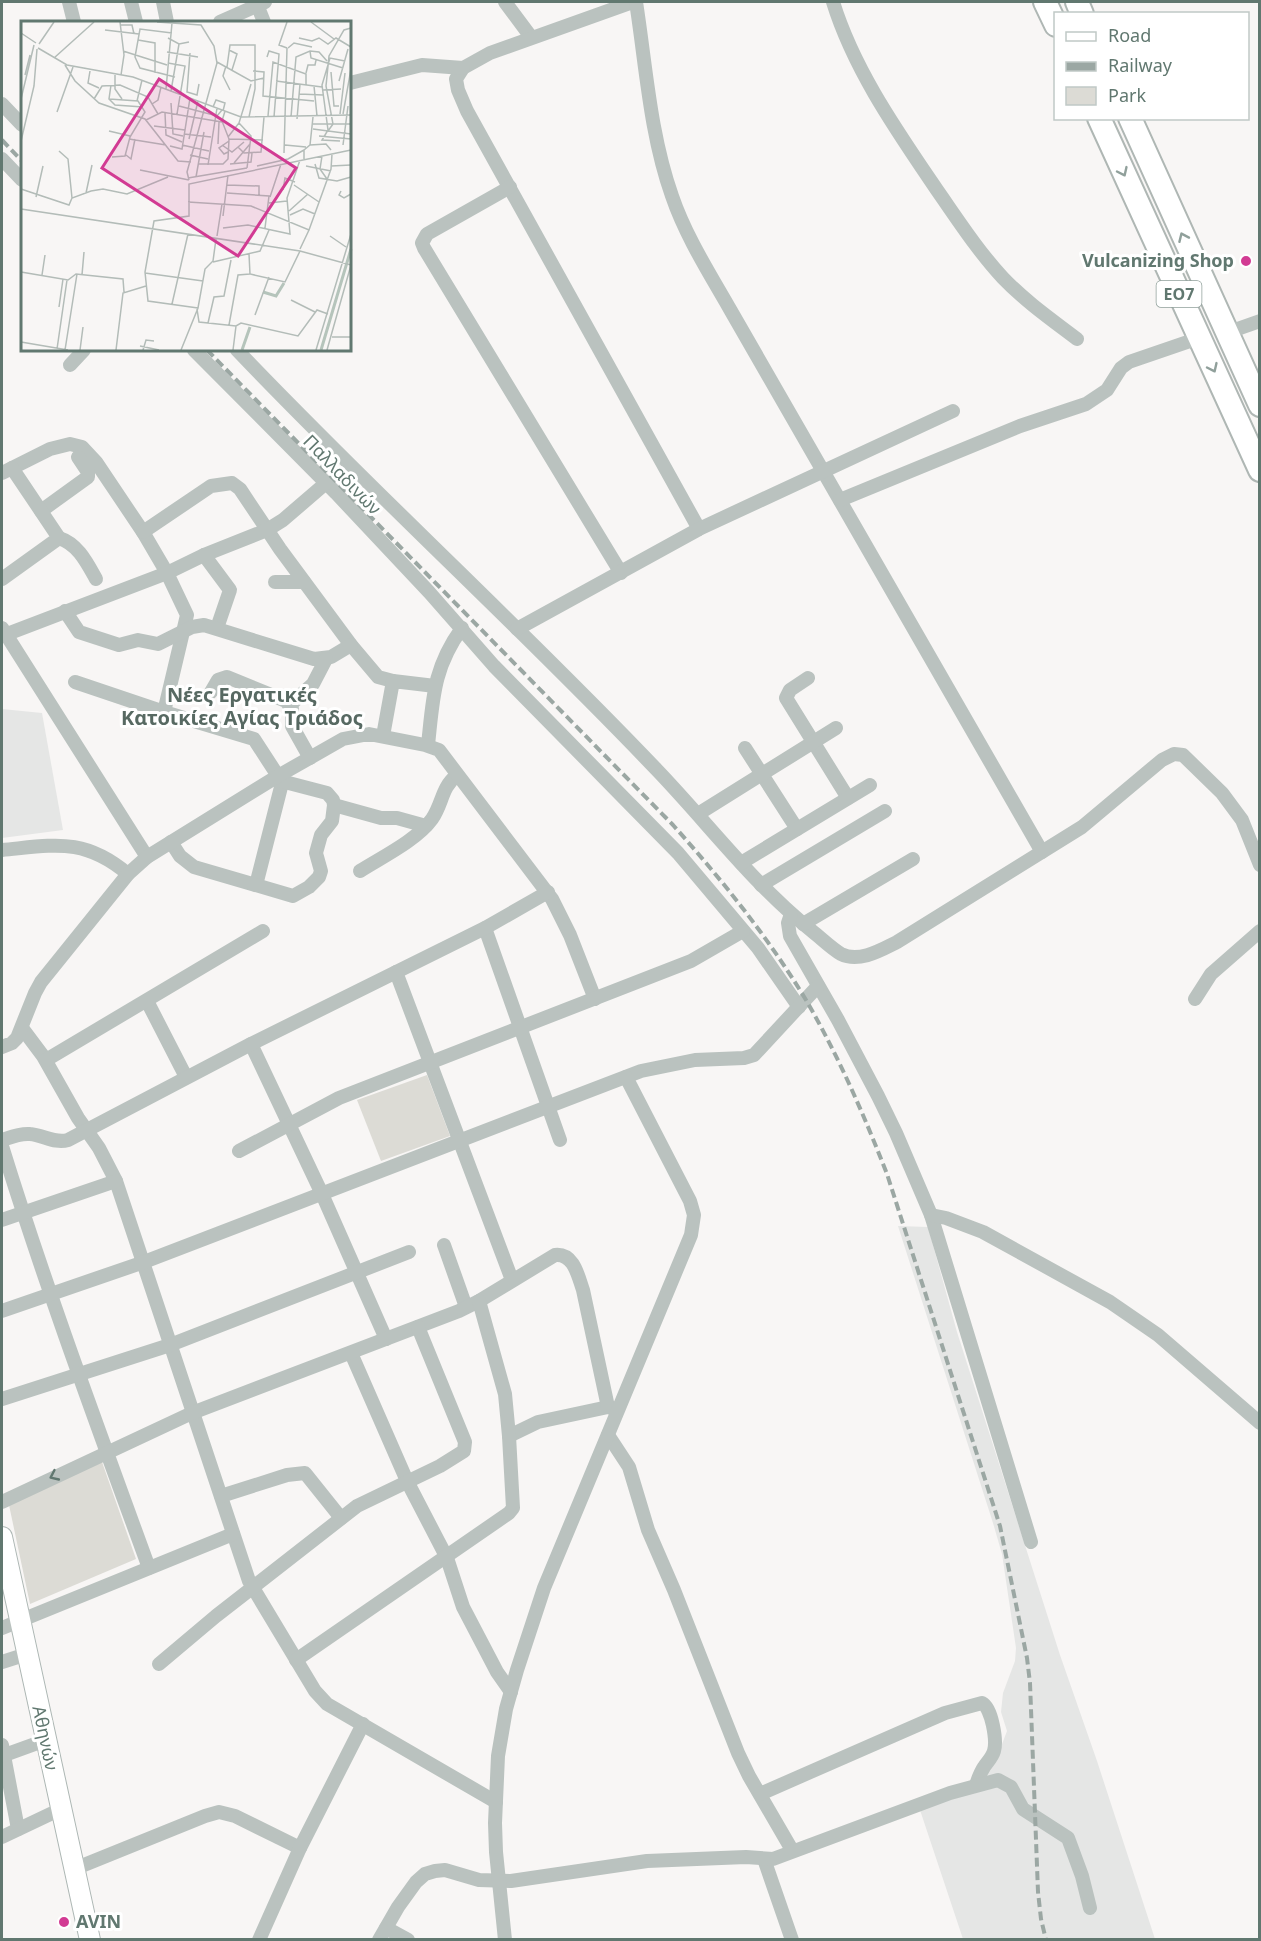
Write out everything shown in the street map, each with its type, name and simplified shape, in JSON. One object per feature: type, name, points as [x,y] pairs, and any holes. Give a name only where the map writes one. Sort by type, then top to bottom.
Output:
[{"type":"main road","points":[[1045,2],[1054,21]]},
{"type":"main road","name":"ΕΟ7","points":[[1100,120],[1260,470]]},
{"type":"main road","name":"ΕΟ7","points":[[1131,120],[1260,405]]},
{"type":"main road","name":"Αθηνών","points":[[2,1537],[11,1624],[27,1654],[90,1940]]},
{"type":"street","points":[[69,2],[74,21]]},
{"type":"street","points":[[131,2],[136,21]]},
{"type":"street","points":[[163,2],[167,21]]},
{"type":"street","points":[[505,2],[531,37]]},
{"type":"street","points":[[699,529],[467,111],[456,79],[463,68],[490,53],[634,2],[660,155],[679,216],[720,292],[1042,852]]},
{"type":"street","points":[[833,2],[851,47],[884,109],[966,232],[1002,277],[1029,303],[1077,339]]},
{"type":"street","points":[[222,21],[260,3],[264,21]]},
{"type":"street","points":[[351,83],[422,65],[463,68]]},
{"type":"street","points":[[2,104],[21,124]]},
{"type":"street","points":[[2,159],[21,179]]},
{"type":"street","points":[[510,187],[427,234],[422,243],[621,573]]},
{"type":"street","points":[[1227,333],[1260,321]]},
{"type":"street","points":[[840,500],[1020,426],[1086,404],[1107,390],[1121,368],[1129,362],[1199,338]]},
{"type":"street","points":[[70,365],[83,351]]},
{"type":"street","name":"Παλλαδινών","points":[[195,351],[326,483],[508,680],[678,853],[766,958],[799,1007]]},
{"type":"street","points":[[238,351],[628,740],[761,885],[791,914],[841,954],[853,957],[874,953],[897,942],[1082,828],[1162,760],[1174,754],[1183,755],[1222,793],[1242,820],[1260,865]]},
{"type":"street","points":[[517,629],[699,529],[953,411]]},
{"type":"street","points":[[96,579],[82,555],[68,541],[59,538],[7,470],[50,449],[70,444],[82,447],[96,462],[143,532],[187,613],[164,712]]},
{"type":"street","points":[[40,511],[88,477],[88,472],[78,457]]},
{"type":"street","points":[[143,532],[214,484],[226,482],[234,484],[240,489],[351,645],[378,677],[435,686]]},
{"type":"street","points":[[147,857],[3,632],[167,573],[204,555],[242,542],[283,520],[326,483]]},
{"type":"street","points":[[2,579],[59,538]]},
{"type":"street","points":[[204,555],[230,590],[217,628]]},
{"type":"street","points":[[275,582],[304,582]]},
{"type":"street","points":[[65,611],[79,632],[119,645],[138,640],[158,644],[198,625],[217,628],[314,658],[326,658],[340,654],[351,645]]},
{"type":"street","points":[[428,746],[435,686],[444,657],[462,628]]},
{"type":"street","points":[[290,705],[314,684],[326,658]]},
{"type":"street","points":[[211,692],[218,680],[227,677],[280,697],[292,709],[292,726],[310,758]]},
{"type":"street","points":[[808,678],[790,690],[786,698],[848,798]]},
{"type":"street","points":[[384,736],[393,681]]},
{"type":"street","points":[[75,682],[252,738],[279,779],[279,801],[256,885]]},
{"type":"street","points":[[698,814],[836,728]]},
{"type":"street","points":[[2,1047],[15,1041],[41,982],[128,874],[147,857],[343,739],[369,734],[439,750],[548,892],[570,935],[595,999]]},
{"type":"street","points":[[745,748],[797,829]]},
{"type":"street","points":[[360,871],[412,838],[426,826],[448,782],[457,775]]},
{"type":"street","points":[[171,842],[180,856],[194,867],[292,896],[315,882],[321,871],[316,854],[320,836],[332,821],[334,805],[327,793],[279,779]]},
{"type":"street","points":[[741,863],[870,784]]},
{"type":"street","points":[[334,805],[381,818],[397,818],[426,826]]},
{"type":"street","points":[[761,885],[885,812]]},
{"type":"street","points":[[2,850],[55,845],[70,846],[99,854],[128,874]]},
{"type":"street","points":[[803,924],[913,859]]},
{"type":"street","points":[[2,1140],[18,1134],[28,1134],[63,1142],[251,1044],[485,928],[548,892]]},
{"type":"street","points":[[791,914],[788,923],[790,936],[878,1096],[931,1215],[1031,1542]]},
{"type":"street","points":[[485,928],[560,1140]]},
{"type":"street","points":[[46,1060],[263,931]]},
{"type":"street","points":[[239,1151],[339,1098],[691,962],[743,931]]},
{"type":"street","points":[[1196,999],[1210,975],[1260,931]]},
{"type":"street","points":[[396,972],[512,1280]]},
{"type":"street","points":[[2,1311],[144,1262],[626,1077],[680,1062],[744,1058],[754,1055],[818,986]]},
{"type":"street","points":[[147,1001],[186,1077]]},
{"type":"street","points":[[22,1028],[46,1060],[99,1148],[116,1181],[252,1587],[296,1660],[322,1700],[496,1802]]},
{"type":"street","points":[[251,1044],[322,1194],[386,1339]]},
{"type":"street","points":[[505,1940],[495,1823],[498,1756],[511,1692],[544,1588],[608,1435],[613,1408],[691,1235],[694,1215],[690,1201],[626,1077]]},
{"type":"street","points":[[2,1146],[22,1213],[149,1568]]},
{"type":"street","points":[[2,1220],[116,1181]]},
{"type":"street","points":[[931,1215],[946,1218],[983,1232],[1110,1302],[1158,1335],[1260,1423]]},
{"type":"street","points":[[296,1660],[447,1558],[509,1514],[513,1508],[504,1394],[473,1304],[444,1245]]},
{"type":"street","points":[[2,1399],[170,1345],[409,1252]]},
{"type":"street","points":[[2,1502],[192,1413],[473,1304],[552,1255],[563,1255],[573,1264],[583,1290],[613,1408]]},
{"type":"street","points":[[159,1665],[252,1587],[341,1518],[364,1502],[461,1454],[466,1446],[418,1327]]},
{"type":"street","points":[[351,1353],[407,1481],[447,1558],[463,1607],[497,1672],[511,1692]]},
{"type":"street","points":[[509,1436],[545,1420],[613,1408]]},
{"type":"street","points":[[608,1435],[629,1467],[648,1530],[690,1628],[728,1730],[749,1776],[792,1850]]},
{"type":"street","points":[[221,1496],[303,1472],[308,1475],[341,1518]]},
{"type":"street","points":[[11,1624],[233,1534]]},
{"type":"street","points":[[2,1662],[27,1654]]},
{"type":"street","points":[[760,1794],[935,1718],[962,1707],[982,1703],[987,1706],[990,1713],[995,1745],[976,1785]]},
{"type":"street","points":[[259,1940],[300,1848],[363,1724]]},
{"type":"street","points":[[18,1829],[2,1752],[46,1740]]},
{"type":"street","points":[[408,1940],[382,1934],[408,1893],[420,1879],[431,1872],[445,1870],[472,1879],[499,1881],[521,1880],[661,1860],[772,1858],[994,1780],[1003,1782],[1014,1791],[1023,1809],[1068,1838],[1082,1876],[1090,1908]]},
{"type":"street","points":[[2,1837],[61,1809]]},
{"type":"street","points":[[74,1869],[219,1812],[235,1816],[300,1848]]},
{"type":"street","points":[[765,1859],[792,1940]]},
{"type":"shaded area","points":[[2,709],[42,713],[63,830],[2,838]]},
{"type":"shaded area","points":[[898,1226],[928,1227],[957,1332],[1060,1655],[1155,1939],[963,1939],[918,1804],[982,1782],[996,1760],[1007,1731],[1001,1712],[1003,1693],[1015,1661],[1016,1648],[1002,1554]]},
{"type":"green space","points":[[427,1075],[450,1136],[381,1161],[357,1100]]},
{"type":"green space","points":[[102,1462],[136,1559],[30,1604],[9,1505]]},
{"type":"railway","points":[[2,140],[21,160]]},
{"type":"railway","points":[[208,351],[673,825],[760,931],[818,1021],[850,1086],[887,1174],[1000,1526],[1030,1683],[1038,1892],[1046,1940]]},
{"type":"place","name":"Vulcanizing Shop","points":[[1246,261]]},
{"type":"place","name":"AVIN","points":[[64,1922]]},
{"type":"district","name":"Νέες Εργατικές Κατοικίες Αγίας Τριάδος","points":[[242,706]]}]
